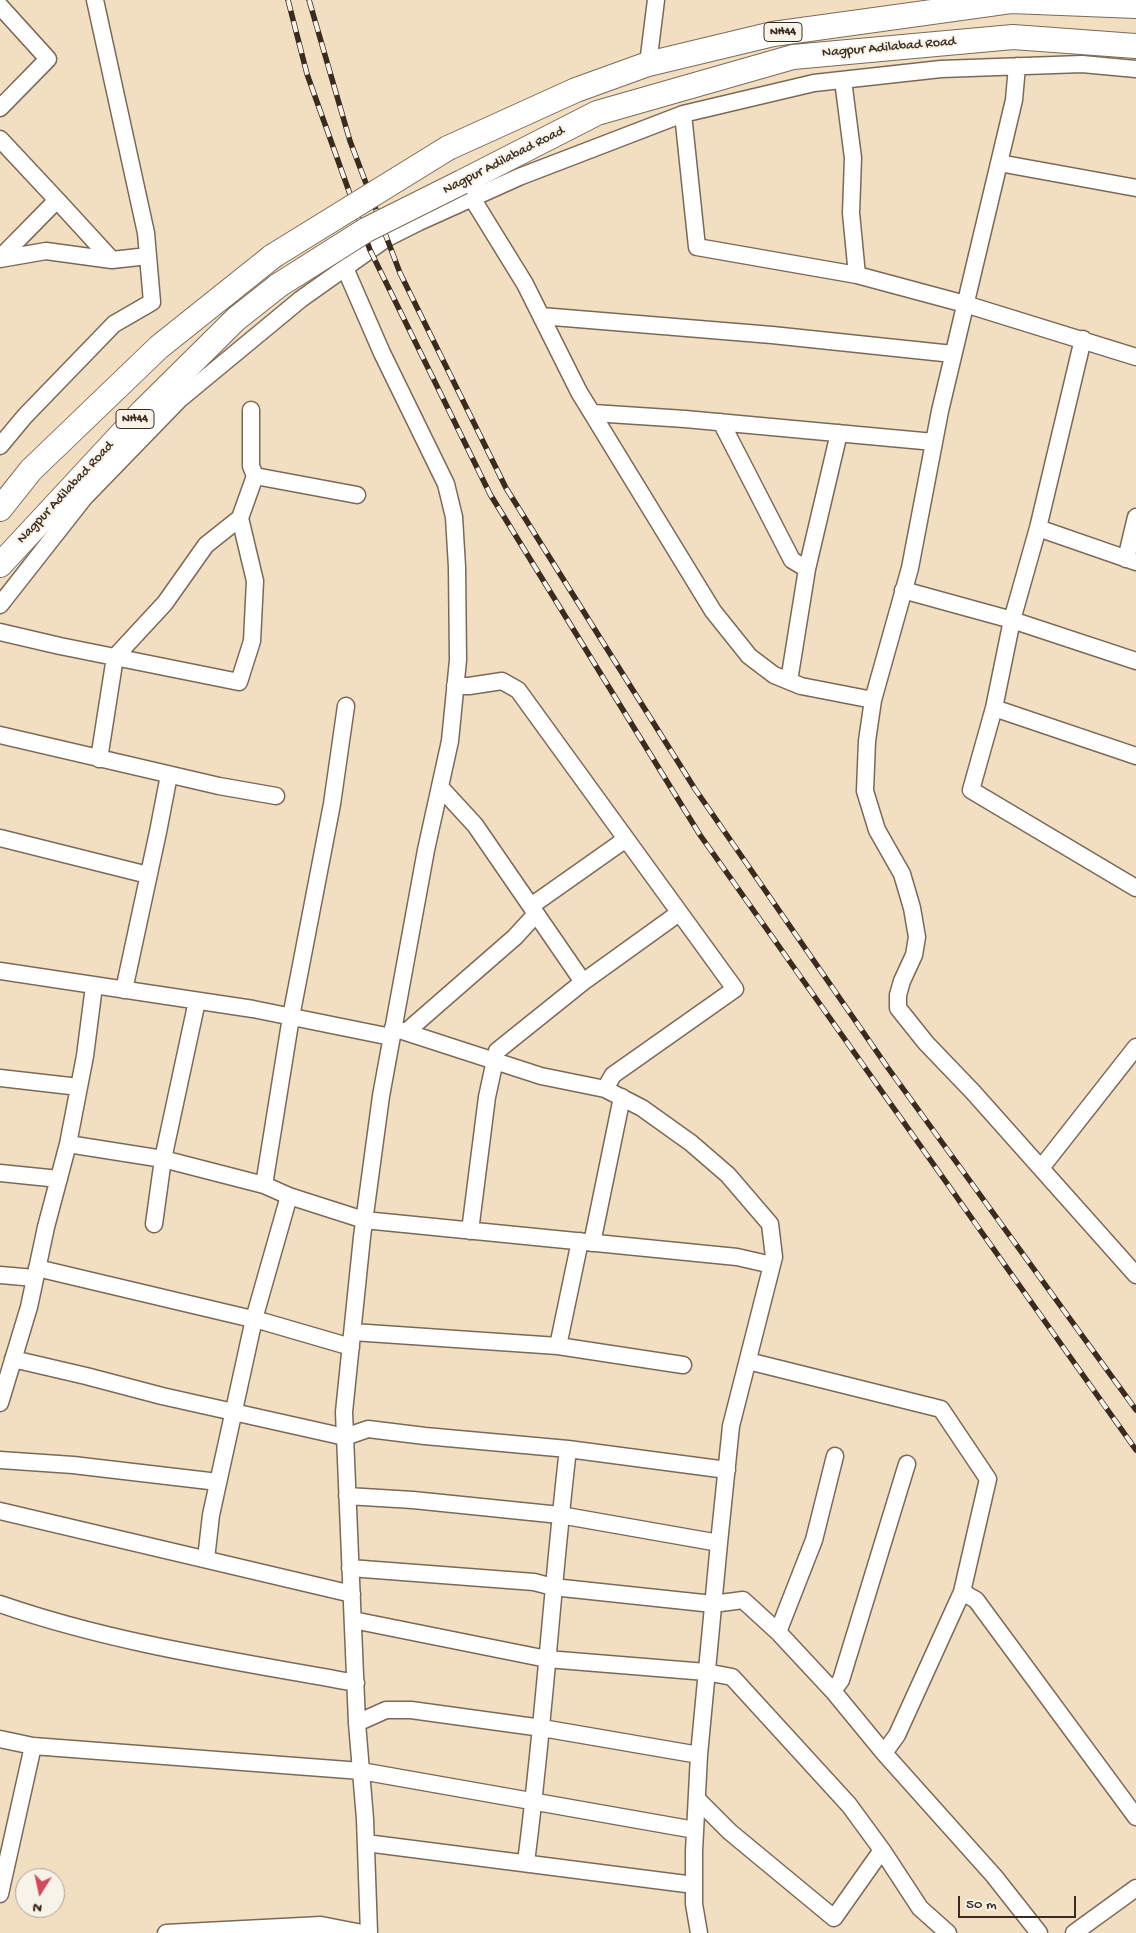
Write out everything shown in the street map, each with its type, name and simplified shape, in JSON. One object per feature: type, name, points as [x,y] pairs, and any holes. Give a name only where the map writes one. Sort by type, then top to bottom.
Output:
[{"type":"highway","name":"Nagpur Adilabad Road","points":[[0,509],[31,470],[159,347],[273,256],[448,148],[576,90],[648,64],[773,34],[1011,1],[1136,6]]},
{"type":"highway","name":"Nagpur Adilabad Road","points":[[0,565],[142,412],[236,319],[279,285],[366,230],[467,190],[597,113],[793,57],[1013,37],[1136,46]]},
{"type":"street","points":[[0,446],[25,416],[114,324],[152,302],[146,233],[94,0]]},
{"type":"street","points":[[648,64],[656,0]]},
{"type":"street","points":[[0,6],[48,59],[0,108]]},
{"type":"street","points":[[0,605],[84,498],[180,399],[301,300],[387,238],[419,222],[467,190],[519,177],[682,114],[814,82],[941,68],[1082,64],[1136,69]]},
{"type":"street","points":[[1017,66],[1014,100],[953,354],[910,568],[873,700],[864,791],[877,830],[902,874],[912,908],[917,937],[914,955],[898,995],[898,1008],[926,1043],[973,1092],[1136,1274]]},
{"type":"street","points":[[843,80],[853,158],[851,213],[857,275]]},
{"type":"street","points":[[682,114],[697,247],[857,275],[965,304],[1136,357]]},
{"type":"street","points":[[0,139],[112,260]]},
{"type":"street","points":[[999,163],[1136,188]]},
{"type":"street","points":[[467,190],[525,284],[580,392],[713,611],[749,656],[774,675],[802,686],[873,700]]},
{"type":"street","points":[[0,258],[57,200]]},
{"type":"street","points":[[0,258],[46,252],[112,260],[148,256]]},
{"type":"street","points":[[345,268],[382,353],[446,484],[454,518],[457,567],[458,660],[450,741],[440,787],[397,1033],[381,1096],[364,1220],[344,1412],[357,1723],[366,1844],[368,1933]]},
{"type":"street","points":[[541,316],[772,335],[953,354]]},
{"type":"street","points":[[1083,340],[1038,528],[1012,620],[994,708],[971,790],[1136,888]]},
{"type":"street","points":[[99,759],[115,657],[165,603],[206,545],[240,518],[255,476],[251,466],[252,410]]},
{"type":"street","points":[[593,413],[721,422],[934,442]]},
{"type":"street","points":[[721,422],[792,560],[807,569]]},
{"type":"street","points":[[789,681],[807,569],[839,433]]},
{"type":"street","points":[[255,476],[357,495]]},
{"type":"street","points":[[0,632],[239,682],[252,641],[255,580],[240,518]]},
{"type":"street","points":[[1038,528],[1131,560],[1136,518]]},
{"type":"street","points":[[903,590],[1012,620],[1136,661]]},
{"type":"street","points":[[455,686],[502,681],[518,690],[735,989],[613,1076],[606,1089]]},
{"type":"street","points":[[264,1185],[292,1017],[332,804],[346,706]]},
{"type":"street","points":[[994,708],[1136,756]]},
{"type":"street","points":[[0,735],[169,775],[276,796]]},
{"type":"street","points":[[124,990],[169,775]]},
{"type":"street","points":[[440,787],[475,825],[583,982]]},
{"type":"street","points":[[0,838],[148,875]]},
{"type":"street","points":[[397,1033],[515,937],[533,910],[626,839]]},
{"type":"street","points":[[470,1231],[487,1097],[497,1051],[583,982],[679,913]]},
{"type":"street","points":[[0,971],[397,1033],[541,1076],[606,1089],[642,1108],[691,1144],[728,1175],[770,1224],[774,1257],[731,1426],[706,1672],[695,1830],[694,1904],[699,1933]]},
{"type":"street","points":[[0,1403],[4,1376],[13,1359],[29,1307],[68,1144],[79,1087],[94,986]]},
{"type":"street","points":[[154,1224],[163,1159],[197,1001]]},
{"type":"street","points":[[1041,1168],[1136,1047]]},
{"type":"street","points":[[0,1078],[79,1087]]},
{"type":"street","points":[[558,1346],[622,1097]]},
{"type":"street","points":[[68,1144],[163,1159],[264,1185],[289,1196],[364,1220],[737,1257],[772,1265]]},
{"type":"street","points":[[0,1173],[59,1180]]},
{"type":"street","points":[[206,1559],[211,1515],[254,1319],[289,1196]]},
{"type":"street","points":[[0,1275],[36,1273],[352,1339],[558,1346],[683,1365]]},
{"type":"street","points":[[13,1359],[162,1396],[345,1437],[368,1430],[568,1449],[727,1470]]},
{"type":"street","points":[[748,1361],[941,1409],[988,1479],[962,1592],[897,1735],[884,1753]]},
{"type":"street","points":[[526,1862],[542,1728],[553,1587],[568,1449]]},
{"type":"street","points":[[778,1632],[814,1540],[835,1456]]},
{"type":"street","points":[[0,1460],[73,1465],[218,1482]]},
{"type":"street","points":[[833,1691],[841,1680],[907,1464]]},
{"type":"street","points":[[347,1496],[414,1500],[560,1515],[719,1543]]},
{"type":"street","points":[[0,1511],[352,1594]]},
{"type":"street","points":[[350,1568],[534,1582],[553,1587],[713,1604],[743,1600],[778,1632],[833,1691],[884,1753],[994,1876],[1039,1933]]},
{"type":"street","points":[[962,1592],[976,1600],[1136,1817]]},
{"type":"street","points":[[0,1604],[47,1620],[107,1636],[356,1684]]},
{"type":"street","points":[[353,1620],[547,1659],[706,1672],[732,1677],[849,1805],[882,1850],[920,1908],[948,1933]]},
{"type":"street","points":[[357,1723],[386,1710],[411,1710],[542,1728],[699,1755]]},
{"type":"street","points":[[0,1739],[33,1746],[361,1771],[695,1830]]},
{"type":"street","points":[[0,1894],[33,1746]]},
{"type":"street","points":[[697,1799],[730,1832],[834,1918],[882,1850]]},
{"type":"street","points":[[366,1844],[526,1862],[694,1885]]},
{"type":"street","points":[[1074,1933],[1136,1888]]},
{"type":"street","points":[[166,1933],[261,1930],[321,1925],[362,1933]]},
{"type":"railway","points":[[288,0],[307,74],[370,250],[490,494],[700,835],[1136,1450]]},
{"type":"railway","points":[[309,0],[350,141],[400,273],[506,488],[695,789],[888,1068],[1136,1410]]}]
